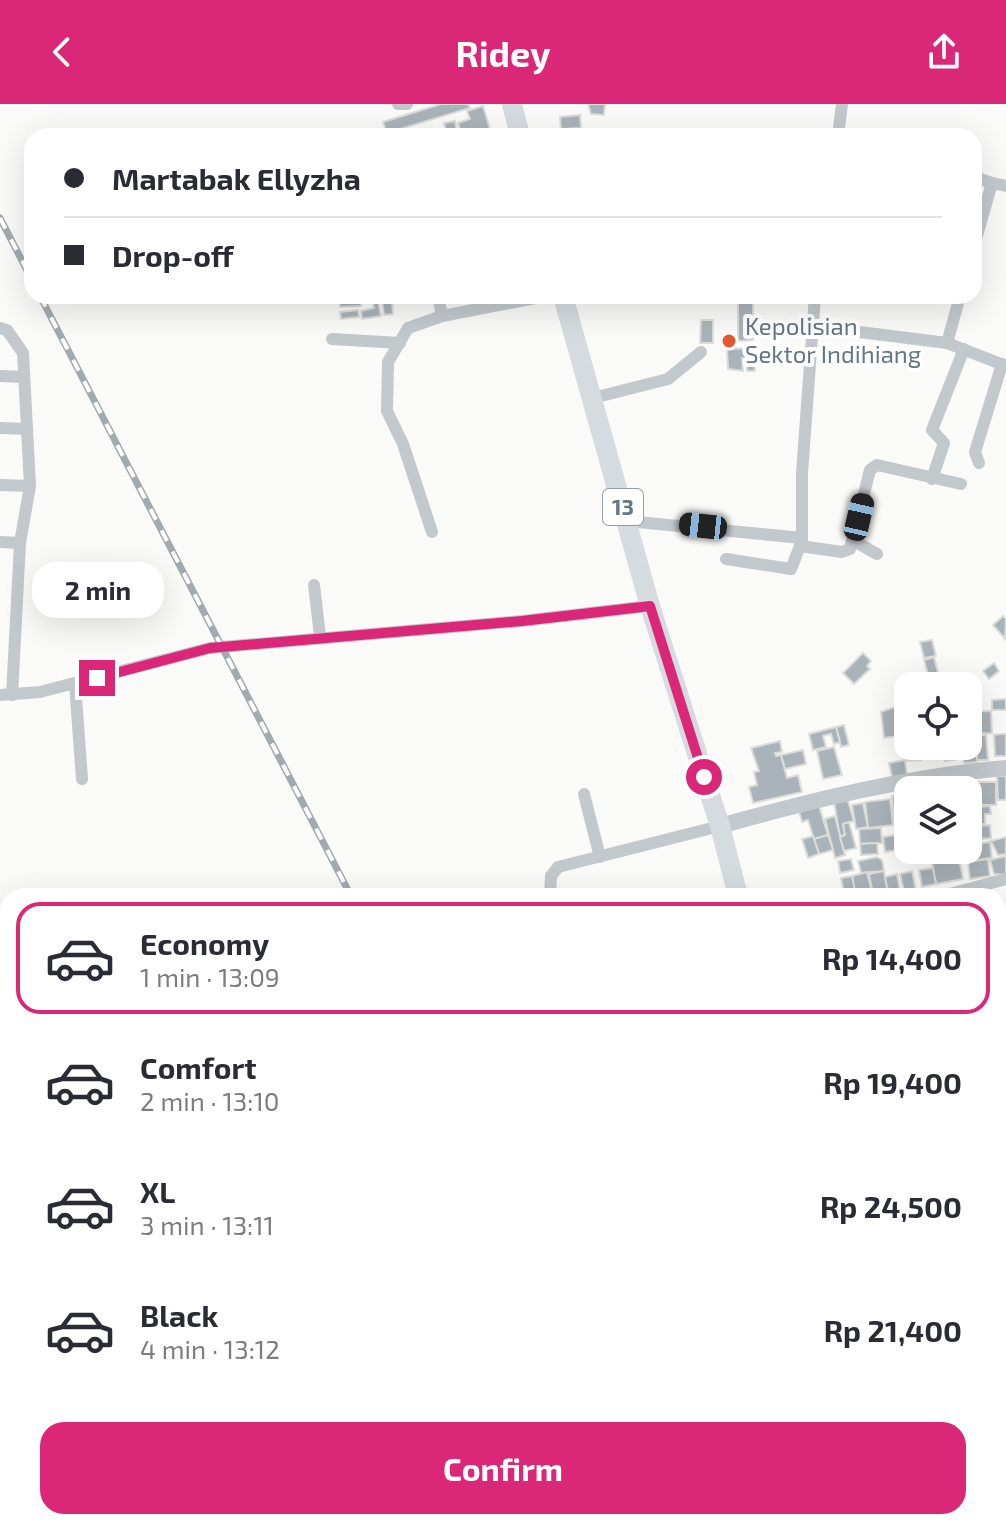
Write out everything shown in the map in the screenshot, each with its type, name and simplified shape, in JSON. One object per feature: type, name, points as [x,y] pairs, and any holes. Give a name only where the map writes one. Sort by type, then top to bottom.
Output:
[{"type":"highway","points":[[512,104],[518,128]]},
{"type":"highway","name":"13","points":[[565,304],[650,606],[720,826],[736,888]]},
{"type":"street","points":[[398,104],[407,104]]},
{"type":"street","points":[[839,128],[842,104]]},
{"type":"street","points":[[982,180],[1006,186]]},
{"type":"street","points":[[982,218],[992,183]]},
{"type":"street","points":[[440,304],[442,316]]},
{"type":"street","points":[[432,532],[403,444],[387,411],[386,368],[403,334],[414,324],[504,304]]},
{"type":"street","points":[[726,559],[791,569],[801,542],[802,473],[812,381],[814,304]]},
{"type":"street","points":[[947,343],[958,304]]},
{"type":"street","points":[[812,326],[947,343],[1004,365],[975,452],[979,463]]},
{"type":"street","points":[[0,328],[7,330],[20,347],[30,486],[20,543],[6,695],[75,684],[210,648],[320,636],[522,621],[650,606]]},
{"type":"street","points":[[332,339],[400,343]]},
{"type":"street","points":[[932,479],[944,443],[932,430],[964,349]]},
{"type":"street","points":[[593,398],[668,379],[701,352]]},
{"type":"street","points":[[0,376],[23,377]]},
{"type":"street","points":[[0,428],[26,429]]},
{"type":"street","points":[[627,521],[801,542],[842,552],[850,549],[854,541],[873,467],[893,467],[961,484]]},
{"type":"street","points":[[0,485],[30,486]]},
{"type":"street","points":[[854,541],[877,554]]},
{"type":"street","points":[[0,542],[20,543]]},
{"type":"street","points":[[314,585],[320,636]]},
{"type":"street","points":[[75,684],[82,779]]},
{"type":"street","points":[[551,888],[553,870],[600,857],[835,796],[967,771],[1006,768]]},
{"type":"street","points":[[584,794],[600,857]]},
{"type":"street","points":[[972,888],[1006,879]]},
{"type":"building","points":[[441,104],[468,104],[470,108],[404,128],[385,128],[383,122]]},
{"type":"building","points":[[588,104],[605,104],[604,115],[591,114]]},
{"type":"building","points":[[483,106],[490,128],[460,128],[458,123],[470,119],[467,111]]},
{"type":"building","points":[[580,115],[581,128],[561,128],[560,117]]},
{"type":"building","points":[[455,121],[456,128],[445,128],[444,123]]},
{"type":"building","points":[[340,304],[361,304],[361,306],[340,307]]},
{"type":"building","points":[[373,304],[379,304],[381,316],[362,319],[361,311],[374,308]]},
{"type":"building","points":[[383,304],[392,304],[393,314],[384,315]]},
{"type":"building","points":[[738,304],[753,304],[753,340],[738,341]]},
{"type":"building","points":[[358,310],[359,317],[341,319],[340,312]]},
{"type":"building","points":[[701,320],[713,320],[713,343],[700,343]]},
{"type":"building","points":[[754,348],[755,371],[747,371],[746,358],[742,358],[743,371],[728,369],[727,349]]},
{"type":"building","points":[[1003,616],[1006,619],[1005,639],[993,625]]},
{"type":"building","points":[[932,640],[936,656],[924,658],[920,642]]},
{"type":"building","points":[[863,653],[871,661],[867,666],[870,669],[854,684],[843,673]]},
{"type":"building","points":[[934,657],[938,672],[927,672],[924,660]]},
{"type":"building","points":[[994,663],[999,671],[989,679],[983,671]]},
{"type":"building","points":[[1006,699],[1006,710],[992,710],[992,700]]},
{"type":"building","points":[[894,707],[894,737],[884,738],[881,712]]},
{"type":"building","points":[[982,711],[991,711],[992,733],[982,733]]},
{"type":"building","points":[[844,725],[849,745],[841,747],[836,727]]},
{"type":"building","points":[[836,727],[840,742],[834,744],[831,734],[823,736],[826,747],[813,750],[809,734]]},
{"type":"building","points":[[1006,734],[1006,756],[995,756],[994,735]]},
{"type":"building","points":[[982,735],[986,735],[988,760],[982,760]]},
{"type":"building","points":[[780,741],[782,752],[775,753],[776,756],[781,755],[787,778],[798,775],[802,792],[753,803],[749,787],[757,785],[754,772],[759,771],[751,748]]},
{"type":"building","points":[[834,747],[842,775],[823,779],[817,751]]},
{"type":"building","points":[[803,750],[806,764],[785,769],[781,755]]},
{"type":"building","points":[[905,760],[907,775],[892,777],[889,763]]},
{"type":"building","points":[[997,776],[1006,776],[1006,800],[998,800]]},
{"type":"building","points":[[982,782],[996,782],[996,805],[982,805]]},
{"type":"building","points":[[847,798],[854,821],[843,824],[845,835],[840,837],[834,802]]},
{"type":"building","points":[[890,799],[893,825],[868,828],[865,802]]},
{"type":"building","points":[[863,803],[868,827],[856,829],[852,805]]},
{"type":"building","points":[[819,806],[828,835],[814,839],[808,820],[802,822],[799,812]]},
{"type":"building","points":[[982,806],[990,806],[991,814],[985,814],[985,824],[982,824]]},
{"type":"building","points":[[835,816],[845,855],[835,858],[825,819]]},
{"type":"building","points":[[849,822],[856,848],[844,851],[840,837],[845,835],[843,824]]},
{"type":"building","points":[[990,825],[991,838],[982,839],[982,826]]},
{"type":"building","points":[[881,828],[882,843],[860,844],[859,829]]},
{"type":"building","points":[[828,835],[833,850],[819,854],[814,839]]},
{"type":"building","points":[[894,835],[894,851],[885,852],[883,837]]},
{"type":"building","points":[[813,836],[819,854],[808,858],[802,839]]},
{"type":"building","points":[[1006,837],[1006,854],[998,855],[991,841]]},
{"type":"building","points":[[990,842],[992,858],[982,859],[982,843]]},
{"type":"building","points":[[877,843],[878,854],[861,855],[860,844]]},
{"type":"building","points":[[1006,856],[1006,875],[994,874],[990,860]]},
{"type":"building","points":[[877,857],[882,860],[884,871],[861,873],[858,861]]},
{"type":"building","points":[[851,859],[854,870],[840,873],[838,861]]},
{"type":"building","points":[[988,859],[990,876],[970,879],[968,864],[982,864],[982,860]]},
{"type":"building","points":[[932,864],[960,864],[963,879],[936,884]]},
{"type":"building","points":[[933,868],[936,884],[922,887],[919,870]]},
{"type":"building","points":[[884,871],[887,888],[872,888],[869,874]]},
{"type":"building","points":[[912,871],[915,888],[903,888],[900,874]]},
{"type":"building","points":[[867,872],[871,888],[854,888],[852,876]]},
{"type":"building","points":[[897,874],[900,888],[887,888],[885,877]]},
{"type":"building","points":[[852,876],[854,888],[843,888],[841,878]]},
{"type":"railway","points":[[0,218],[24,264]]},
{"type":"railway","points":[[44,304],[347,888]]},
{"type":"place","name":"Kepolisian Sektor Indihiang","points":[[729,341]]},
{"type":"route","points":[[97,678],[210,648],[522,621],[650,606],[704,777]]}]
